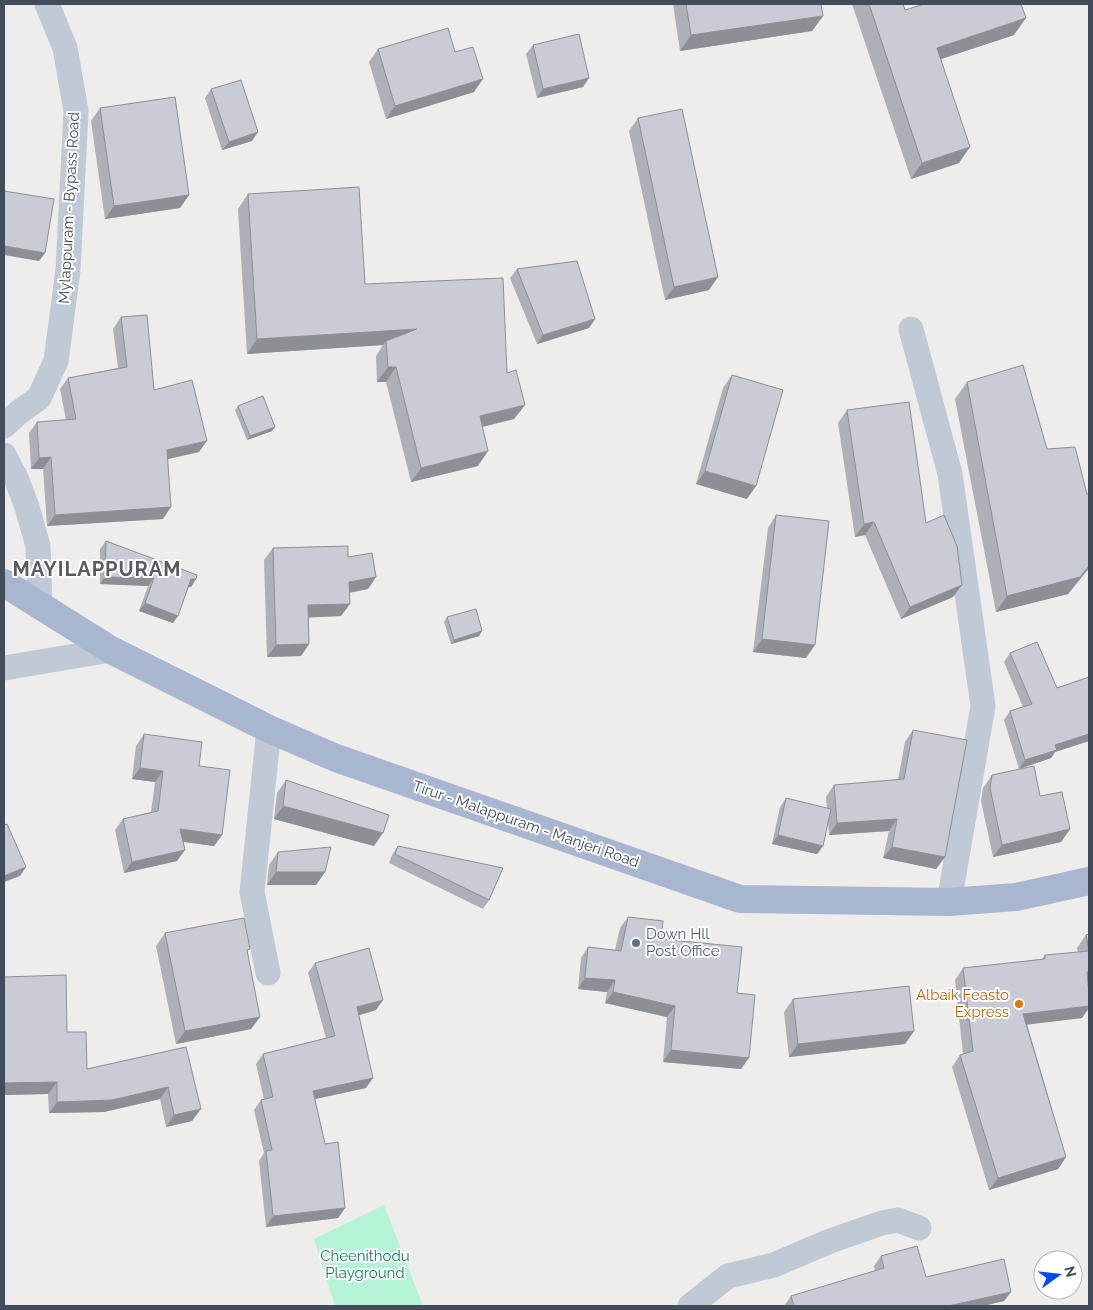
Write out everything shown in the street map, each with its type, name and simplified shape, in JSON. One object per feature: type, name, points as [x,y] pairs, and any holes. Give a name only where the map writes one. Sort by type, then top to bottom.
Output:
[{"type":"main road","name":"Tirur - Malappuram - Manjeri Road","points":[[4,583],[111,650],[269,728],[336,758],[740,899],[948,902],[1016,897],[1089,881]]},
{"type":"street","name":"Mylappuram - Bypass Road","points":[[4,426],[39,398],[56,361],[68,270],[76,111],[65,48],[46,4]]},
{"type":"street","points":[[911,329],[950,474],[983,706],[948,902]]},
{"type":"street","points":[[4,455],[16,478],[27,507],[38,546],[40,606]]},
{"type":"street","points":[[4,668],[111,650]]},
{"type":"street","points":[[268,973],[252,892],[269,728]]},
{"type":"street","points":[[690,1306],[728,1276],[774,1265],[830,1241],[898,1220],[919,1228]]},
{"type":"green space","name":"Cheenithodu Playground","points":[[384,1205],[423,1306],[335,1306],[314,1239]]},
{"type":"building","points":[[686,4],[821,4],[823,16],[691,35]]},
{"type":"building","points":[[869,4],[903,4],[905,10],[924,4],[1021,4],[1026,18],[937,48],[970,147],[922,163]]},
{"type":"building","points":[[448,28],[455,52],[473,47],[483,79],[395,106],[378,49]]},
{"type":"building","points":[[579,34],[589,78],[543,89],[533,45]]},
{"type":"building","points":[[241,80],[258,132],[229,142],[211,89]]},
{"type":"building","points":[[175,97],[189,195],[114,206],[100,108]]},
{"type":"building","points":[[682,109],[718,277],[674,287],[638,118]]},
{"type":"building","points":[[359,187],[365,284],[503,278],[507,373],[516,370],[525,405],[480,416],[488,451],[421,468],[396,367],[388,367],[386,341],[417,329],[257,339],[248,194]]},
{"type":"building","points":[[4,191],[54,199],[45,253],[4,246]]},
{"type":"building","points":[[577,261],[595,319],[543,335],[517,269]]},
{"type":"building","points":[[147,315],[154,390],[192,380],[207,441],[167,450],[171,507],[55,515],[51,457],[39,458],[37,422],[76,419],[68,378],[127,367],[121,317]]},
{"type":"building","points":[[1023,365],[1047,449],[1075,447],[1087,494],[1089,494],[1089,566],[1080,577],[1007,596],[967,382]]},
{"type":"building","points":[[732,375],[783,390],[756,486],[705,471]]},
{"type":"building","points":[[263,396],[275,427],[250,436],[238,406]]},
{"type":"building","points":[[909,402],[926,523],[944,515],[957,546],[962,585],[910,607],[874,522],[864,524],[847,410]]},
{"type":"building","points":[[776,515],[829,521],[815,645],[762,639]]},
{"type":"building","points":[[106,541],[197,575],[196,579],[191,579],[178,616],[145,603],[154,578],[105,577]]},
{"type":"building","points":[[348,546],[348,557],[372,553],[376,577],[349,582],[350,604],[308,605],[309,644],[276,645],[273,548]]},
{"type":"building","points":[[476,609],[482,631],[454,640],[447,617]]},
{"type":"building","points":[[1037,642],[1057,688],[1089,677],[1089,734],[1055,745],[1057,750],[1025,760],[1010,711],[1032,704],[1010,653]]},
{"type":"building","points":[[913,730],[967,740],[945,857],[892,847],[897,819],[837,823],[834,785],[904,779]]},
{"type":"building","points":[[144,734],[202,742],[199,766],[230,770],[222,835],[180,829],[185,850],[132,862],[123,819],[158,811],[163,771],[140,768]]},
{"type":"building","points":[[1034,766],[1040,796],[1062,792],[1070,829],[1002,845],[990,788],[992,775]]},
{"type":"building","points":[[286,780],[389,815],[383,833],[283,806]]},
{"type":"building","points":[[786,798],[831,809],[823,846],[778,835]]},
{"type":"building","points":[[7,824],[26,867],[4,876],[4,825]]},
{"type":"building","points":[[398,846],[503,868],[489,900],[395,854]]},
{"type":"building","points":[[331,847],[325,872],[276,872],[278,852]]},
{"type":"building","points":[[628,917],[663,921],[661,939],[742,947],[737,993],[755,995],[749,1058],[671,1050],[675,1006],[613,992],[615,980],[585,978],[588,947],[621,951]]},
{"type":"building","points":[[244,918],[250,949],[247,950],[260,1017],[185,1031],[165,933]]},
{"type":"building","points":[[1089,934],[1089,950],[1086,935]]},
{"type":"building","points":[[369,948],[383,1000],[357,1007],[373,1078],[313,1091],[325,1144],[338,1142],[345,1208],[273,1216],[266,1151],[272,1150],[261,1100],[273,1097],[263,1054],[335,1036],[315,963]]},
{"type":"building","points":[[1089,951],[1089,972],[1087,972],[1089,1006],[1023,1014],[1066,1157],[998,1178],[960,1055],[973,1051],[963,968],[1045,959],[1045,955]]},
{"type":"building","points":[[66,975],[67,1032],[86,1032],[87,1069],[186,1047],[201,1109],[174,1115],[168,1087],[112,1100],[57,1102],[57,1082],[4,1083],[4,977]]},
{"type":"building","points":[[909,986],[914,1031],[798,1044],[793,999]]},
{"type":"building","points":[[917,1246],[926,1277],[1004,1259],[1011,1292],[948,1306],[794,1306],[791,1296],[884,1268],[881,1256]]},
{"type":"place","name":"Down Hll Post Office","points":[[636,943]]},
{"type":"place","name":"Albaik Feasto Express","points":[[1019,1004]]},
{"type":"district","name":"MAYILAPPURAM","points":[[97,569]]}]
